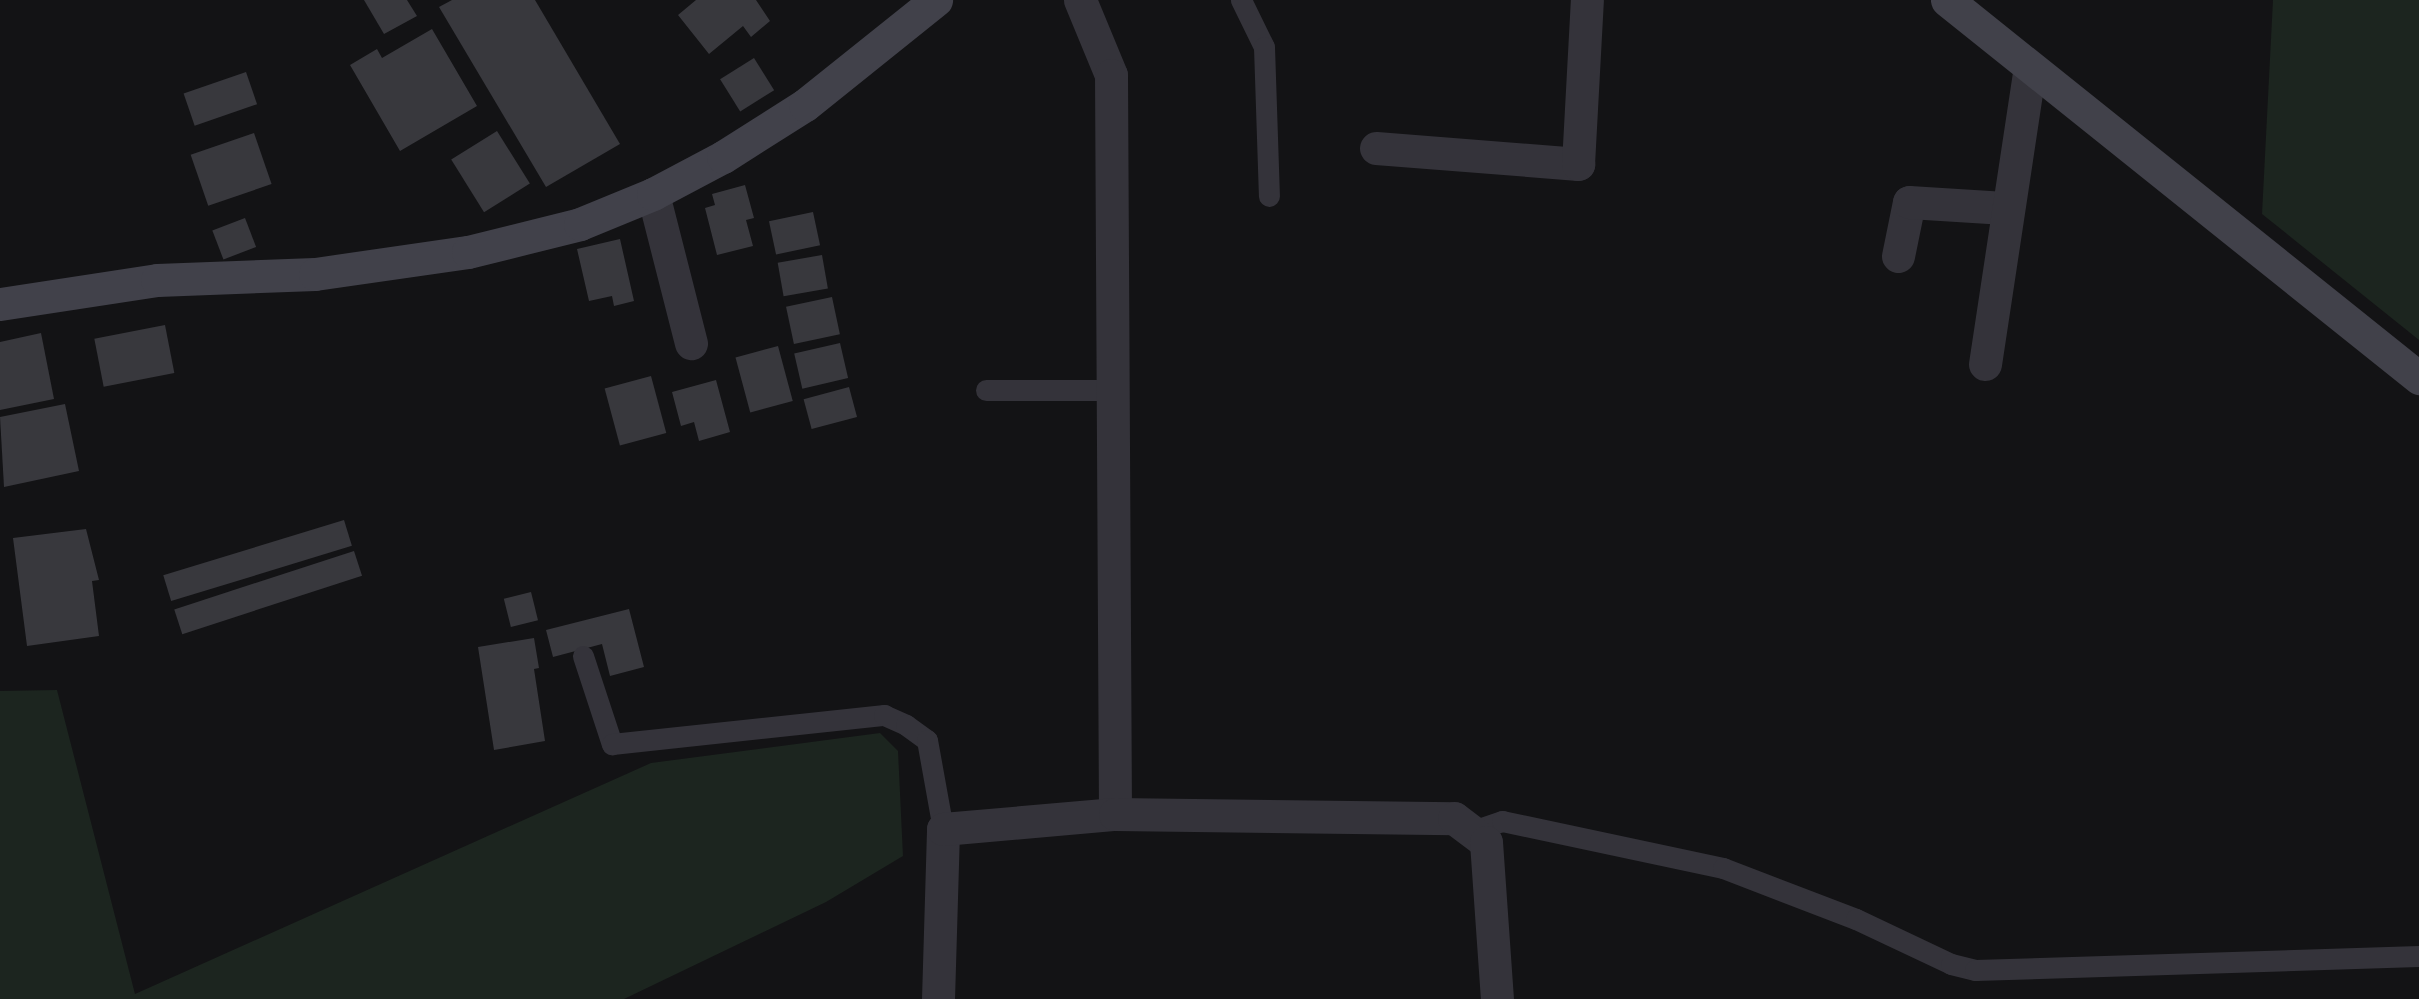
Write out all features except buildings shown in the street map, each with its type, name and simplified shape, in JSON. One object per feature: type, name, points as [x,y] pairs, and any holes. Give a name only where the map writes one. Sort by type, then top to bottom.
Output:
[{"type":"street","points":[[0,304],[157,280],[315,274],[468,252],[580,224],[653,195],[806,105],[936,0]]},
{"type":"street","points":[[1080,0],[1111,75],[1115,814]]},
{"type":"street","points":[[1376,148],[1578,164],[1587,0]]},
{"type":"street","points":[[1947,0],[2419,378]]},
{"type":"street","points":[[1986,364],[2006,208],[2030,67]]},
{"type":"street","points":[[653,195],[691,343]]},
{"type":"street","points":[[1898,256],[1909,202],[2006,208]]},
{"type":"street","points":[[938,999],[943,829],[1115,814],[1454,818],[1486,842],[1491,863],[1497,999]]},
{"type":"lane","points":[[1241,0],[1264,47],[1269,196]]},
{"type":"lane","points":[[986,390],[1112,390]]},
{"type":"lane","points":[[583,656],[612,744],[884,715],[906,724],[927,740],[943,829]]},
{"type":"lane","points":[[1473,831],[1502,821],[1724,868],[1856,919],[1951,964],[1975,970],[2419,957]]},
{"type":"shaded area","points":[[2273,0],[2419,0],[2419,340],[2262,214]]},
{"type":"shaded area","points":[[57,690],[135,994],[651,763],[880,733],[898,751],[903,856],[826,902],[624,999],[0,999],[0,691]]}]
